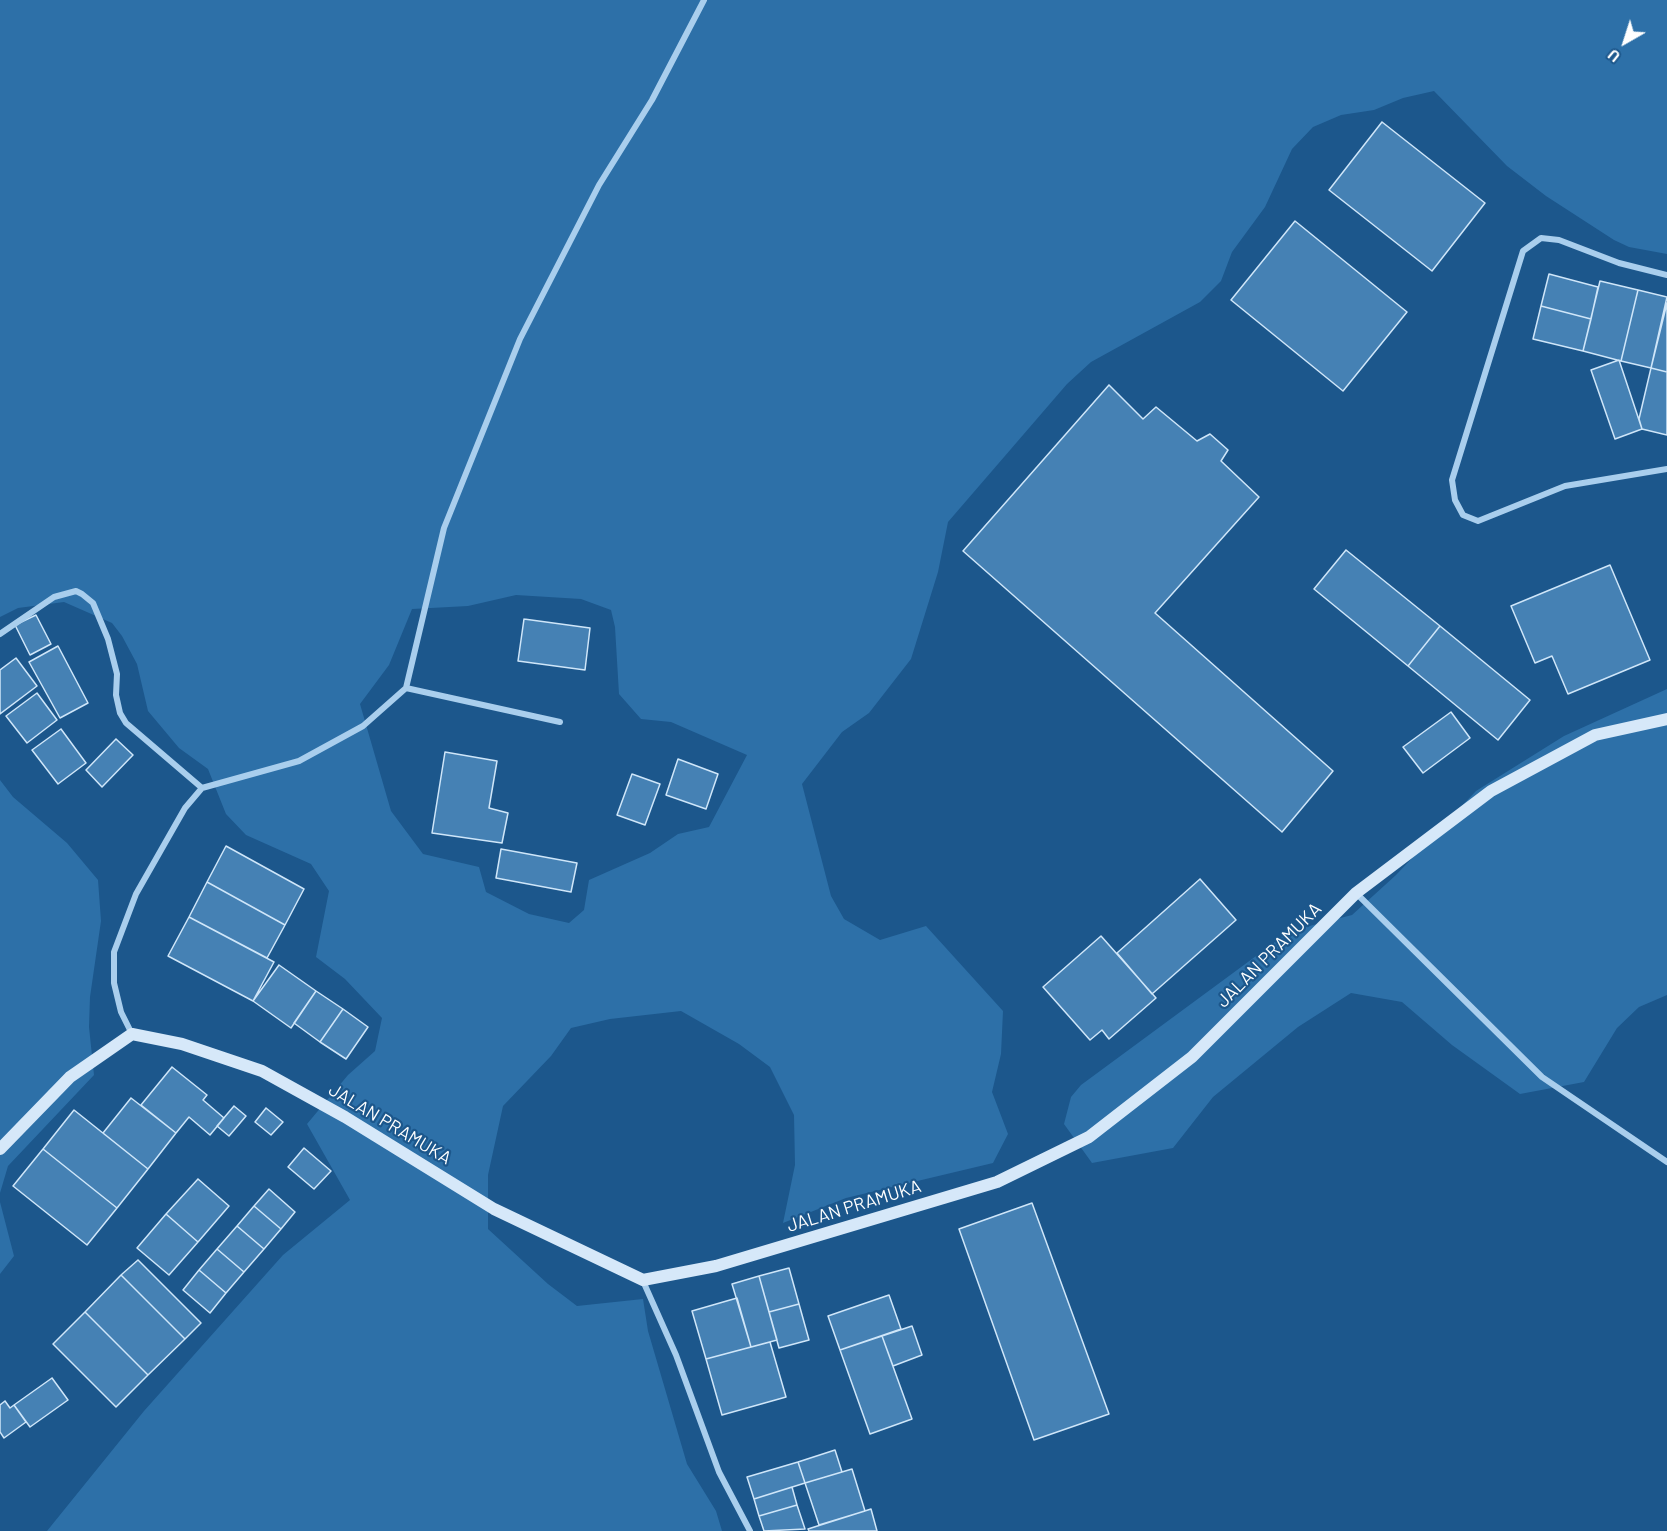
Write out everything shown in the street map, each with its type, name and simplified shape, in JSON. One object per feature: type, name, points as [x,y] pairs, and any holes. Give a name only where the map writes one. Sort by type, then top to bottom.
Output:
[{"type":"main road","name":"JALAN PRAMUKA","points":[[132,1034],[182,1044],[262,1071],[345,1117],[494,1209],[643,1280],[717,1266],[997,1182],[1089,1137],[1192,1057],[1356,893],[1491,791],[1595,735],[1667,719]]},
{"type":"main road","points":[[0,1149],[70,1077],[132,1034]]},
{"type":"street","points":[[132,1034],[121,1012],[114,983],[114,952],[136,894],[185,808],[202,788],[299,761],[363,726],[406,688],[444,528],[520,339],[599,184],[652,100],[704,0]]},
{"type":"street","points":[[1667,275],[1619,262],[1559,240],[1541,238],[1523,251],[1452,480],[1455,500],[1463,514],[1478,521],[1565,486],[1667,469]]},
{"type":"street","points":[[0,634],[54,597],[76,591],[82,594],[93,603],[108,639],[117,674],[116,695],[120,713],[126,723],[202,788]]},
{"type":"street","points":[[406,688],[560,722]]},
{"type":"street","points":[[1356,893],[1542,1077],[1667,1162]]},
{"type":"street","points":[[643,1280],[676,1355],[718,1472],[750,1531]]},
{"type":"shaded area","points":[[0,0],[1667,0],[1667,254],[1629,247],[1614,240],[1546,196],[1507,166],[1434,91],[1403,98],[1374,110],[1341,115],[1313,127],[1292,149],[1265,207],[1232,252],[1221,281],[1200,302],[1091,362],[1067,384],[948,522],[938,572],[911,659],[869,713],[842,732],[802,784],[831,896],[844,919],[880,940],[926,926],[1003,1011],[1001,1054],[992,1092],[1008,1134],[993,1163],[846,1198],[783,1223],[795,1165],[794,1115],[770,1067],[739,1044],[681,1011],[610,1019],[571,1028],[551,1056],[503,1106],[488,1175],[488,1229],[548,1284],[577,1306],[643,1299],[648,1331],[687,1464],[716,1511],[722,1531],[47,1531],[144,1411],[283,1255],[350,1200],[307,1124],[348,1075],[375,1051],[382,1018],[345,979],[316,957],[329,891],[311,864],[246,835],[226,814],[208,769],[179,748],[148,711],[137,664],[112,623],[64,602],[18,608],[0,617]],"holes":[[[516,595],[581,599],[611,610],[615,627],[619,694],[641,719],[671,722],[747,755],[709,827],[678,834],[650,853],[589,880],[584,910],[569,923],[529,914],[486,892],[479,867],[423,854],[391,811],[360,704],[389,665],[412,609],[468,606]]]},
{"type":"shaded area","points":[[1667,689],[1667,995],[1639,1007],[1617,1028],[1584,1082],[1520,1094],[1452,1045],[1402,1002],[1351,993],[1298,1027],[1213,1097],[1173,1148],[1092,1163],[1064,1124],[1071,1097],[1081,1085],[1290,931],[1352,915],[1396,875],[1476,791],[1564,736]]},
{"type":"shaded area","points":[[0,780],[13,797],[67,843],[98,880],[101,921],[90,997],[89,1027],[94,1075],[8,1166],[0,1193]]},
{"type":"shaded area","points":[[0,1202],[14,1256],[0,1274]]},
{"type":"building","points":[[1382,122],[1485,203],[1432,271],[1329,190]]},
{"type":"building","points":[[1295,221],[1407,312],[1343,391],[1231,300]]},
{"type":"building","points":[[1549,274],[1598,287],[1591,319],[1541,306]]},
{"type":"building","points":[[1600,281],[1638,290],[1621,361],[1583,351]]},
{"type":"building","points":[[1638,290],[1667,297],[1651,368],[1621,361]]},
{"type":"building","points":[[1667,303],[1667,372],[1651,368]]},
{"type":"building","points":[[1541,306],[1591,319],[1583,351],[1533,339]]},
{"type":"building","points":[[1619,360],[1642,429],[1615,439],[1591,370]]},
{"type":"building","points":[[1651,368],[1667,372],[1667,435],[1642,429],[1639,419]]},
{"type":"building","points":[[1109,385],[1143,419],[1156,407],[1197,441],[1210,434],[1228,450],[1221,461],[1259,497],[1155,613],[1333,771],[1282,832],[963,551]]},
{"type":"building","points":[[1346,550],[1440,626],[1408,666],[1314,589]]},
{"type":"building","points":[[1610,565],[1650,660],[1568,694],[1552,656],[1535,663],[1511,606]]},
{"type":"building","points":[[36,615],[51,644],[30,655],[15,625]]},
{"type":"building","points":[[524,619],[590,628],[585,670],[518,661]]},
{"type":"building","points":[[1440,626],[1530,700],[1498,740],[1408,666]]},
{"type":"building","points":[[58,646],[88,703],[60,718],[29,662]]},
{"type":"building","points":[[16,658],[37,686],[0,714],[0,670]]},
{"type":"building","points":[[37,693],[57,720],[27,743],[6,716]]},
{"type":"building","points":[[1451,712],[1470,738],[1423,773],[1403,747]]},
{"type":"building","points":[[61,729],[86,763],[58,784],[32,750]]},
{"type":"building","points":[[116,739],[133,755],[102,787],[86,770]]},
{"type":"building","points":[[445,752],[497,761],[489,808],[508,813],[502,843],[432,833]]},
{"type":"building","points":[[678,759],[718,774],[706,809],[666,795]]},
{"type":"building","points":[[632,774],[660,784],[645,825],[617,815]]},
{"type":"building","points":[[226,846],[304,889],[285,925],[207,882]]},
{"type":"building","points":[[501,849],[577,863],[571,892],[496,878]]},
{"type":"building","points":[[1200,879],[1236,920],[1152,994],[1117,953]]},
{"type":"building","points":[[207,882],[285,925],[267,958],[189,917]]},
{"type":"building","points":[[189,917],[274,962],[253,1001],[168,956]]},
{"type":"building","points":[[1101,936],[1156,998],[1109,1039],[1102,1030],[1090,1040],[1043,987]]},
{"type":"building","points":[[279,965],[316,991],[291,1028],[253,1001]]},
{"type":"building","points":[[316,991],[343,1009],[320,1042],[294,1023]]},
{"type":"building","points":[[343,1009],[368,1027],[346,1059],[320,1042]]},
{"type":"building","points":[[172,1067],[207,1095],[203,1100],[224,1118],[210,1135],[189,1117],[176,1133],[141,1105]]},
{"type":"building","points":[[131,1098],[176,1133],[148,1169],[103,1133]]},
{"type":"building","points":[[234,1106],[246,1116],[229,1136],[217,1126]]},
{"type":"building","points":[[266,1108],[283,1122],[271,1135],[255,1122]]},
{"type":"building","points":[[74,1110],[148,1169],[117,1208],[43,1149]]},
{"type":"building","points":[[304,1148],[331,1171],[314,1189],[288,1167]]},
{"type":"building","points":[[43,1149],[117,1208],[87,1245],[13,1186]]},
{"type":"building","points":[[198,1179],[229,1206],[198,1242],[166,1214]]},
{"type":"building","points":[[269,1189],[295,1212],[281,1229],[254,1206]]},
{"type":"building","points":[[1032,1203],[1109,1414],[1034,1440],[959,1229]]},
{"type":"building","points":[[254,1206],[281,1229],[264,1249],[237,1226]]},
{"type":"building","points":[[166,1214],[198,1242],[169,1275],[137,1248]]},
{"type":"building","points":[[237,1226],[264,1249],[244,1272],[217,1249]]},
{"type":"building","points":[[217,1249],[244,1272],[226,1293],[199,1270]]},
{"type":"building","points":[[138,1260],[201,1323],[185,1339],[121,1275]]},
{"type":"building","points":[[789,1268],[799,1304],[769,1312],[759,1276]]},
{"type":"building","points":[[199,1270],[226,1293],[210,1313],[183,1290]]},
{"type":"building","points":[[121,1275],[185,1339],[148,1375],[85,1312]]},
{"type":"building","points":[[759,1276],[777,1340],[751,1347],[732,1284]]},
{"type":"building","points":[[889,1295],[901,1329],[840,1350],[828,1316]]},
{"type":"building","points":[[737,1298],[751,1347],[706,1359],[692,1311]]},
{"type":"building","points":[[799,1304],[809,1340],[779,1348],[769,1312]]},
{"type":"building","points":[[85,1312],[148,1375],[116,1407],[53,1344]]},
{"type":"building","points":[[912,1326],[922,1355],[893,1366],[882,1336]]},
{"type":"building","points":[[882,1336],[912,1419],[870,1434],[840,1350]]},
{"type":"building","points":[[770,1342],[786,1397],[722,1415],[706,1359]]},
{"type":"building","points":[[52,1378],[68,1400],[30,1427],[14,1405]]},
{"type":"building","points":[[5,1401],[10,1408],[14,1405],[26,1422],[4,1438],[0,1432],[0,1405]]},
{"type":"building","points":[[835,1450],[842,1472],[805,1483],[798,1462]]},
{"type":"building","points":[[798,1462],[805,1483],[754,1499],[747,1477]]},
{"type":"building","points":[[852,1469],[865,1511],[819,1525],[805,1483]]},
{"type":"building","points":[[792,1487],[797,1505],[759,1516],[754,1499]]},
{"type":"building","points":[[797,1505],[805,1529],[764,1531],[759,1516]]},
{"type":"building","points":[[871,1509],[877,1531],[809,1531],[808,1529]]}]
